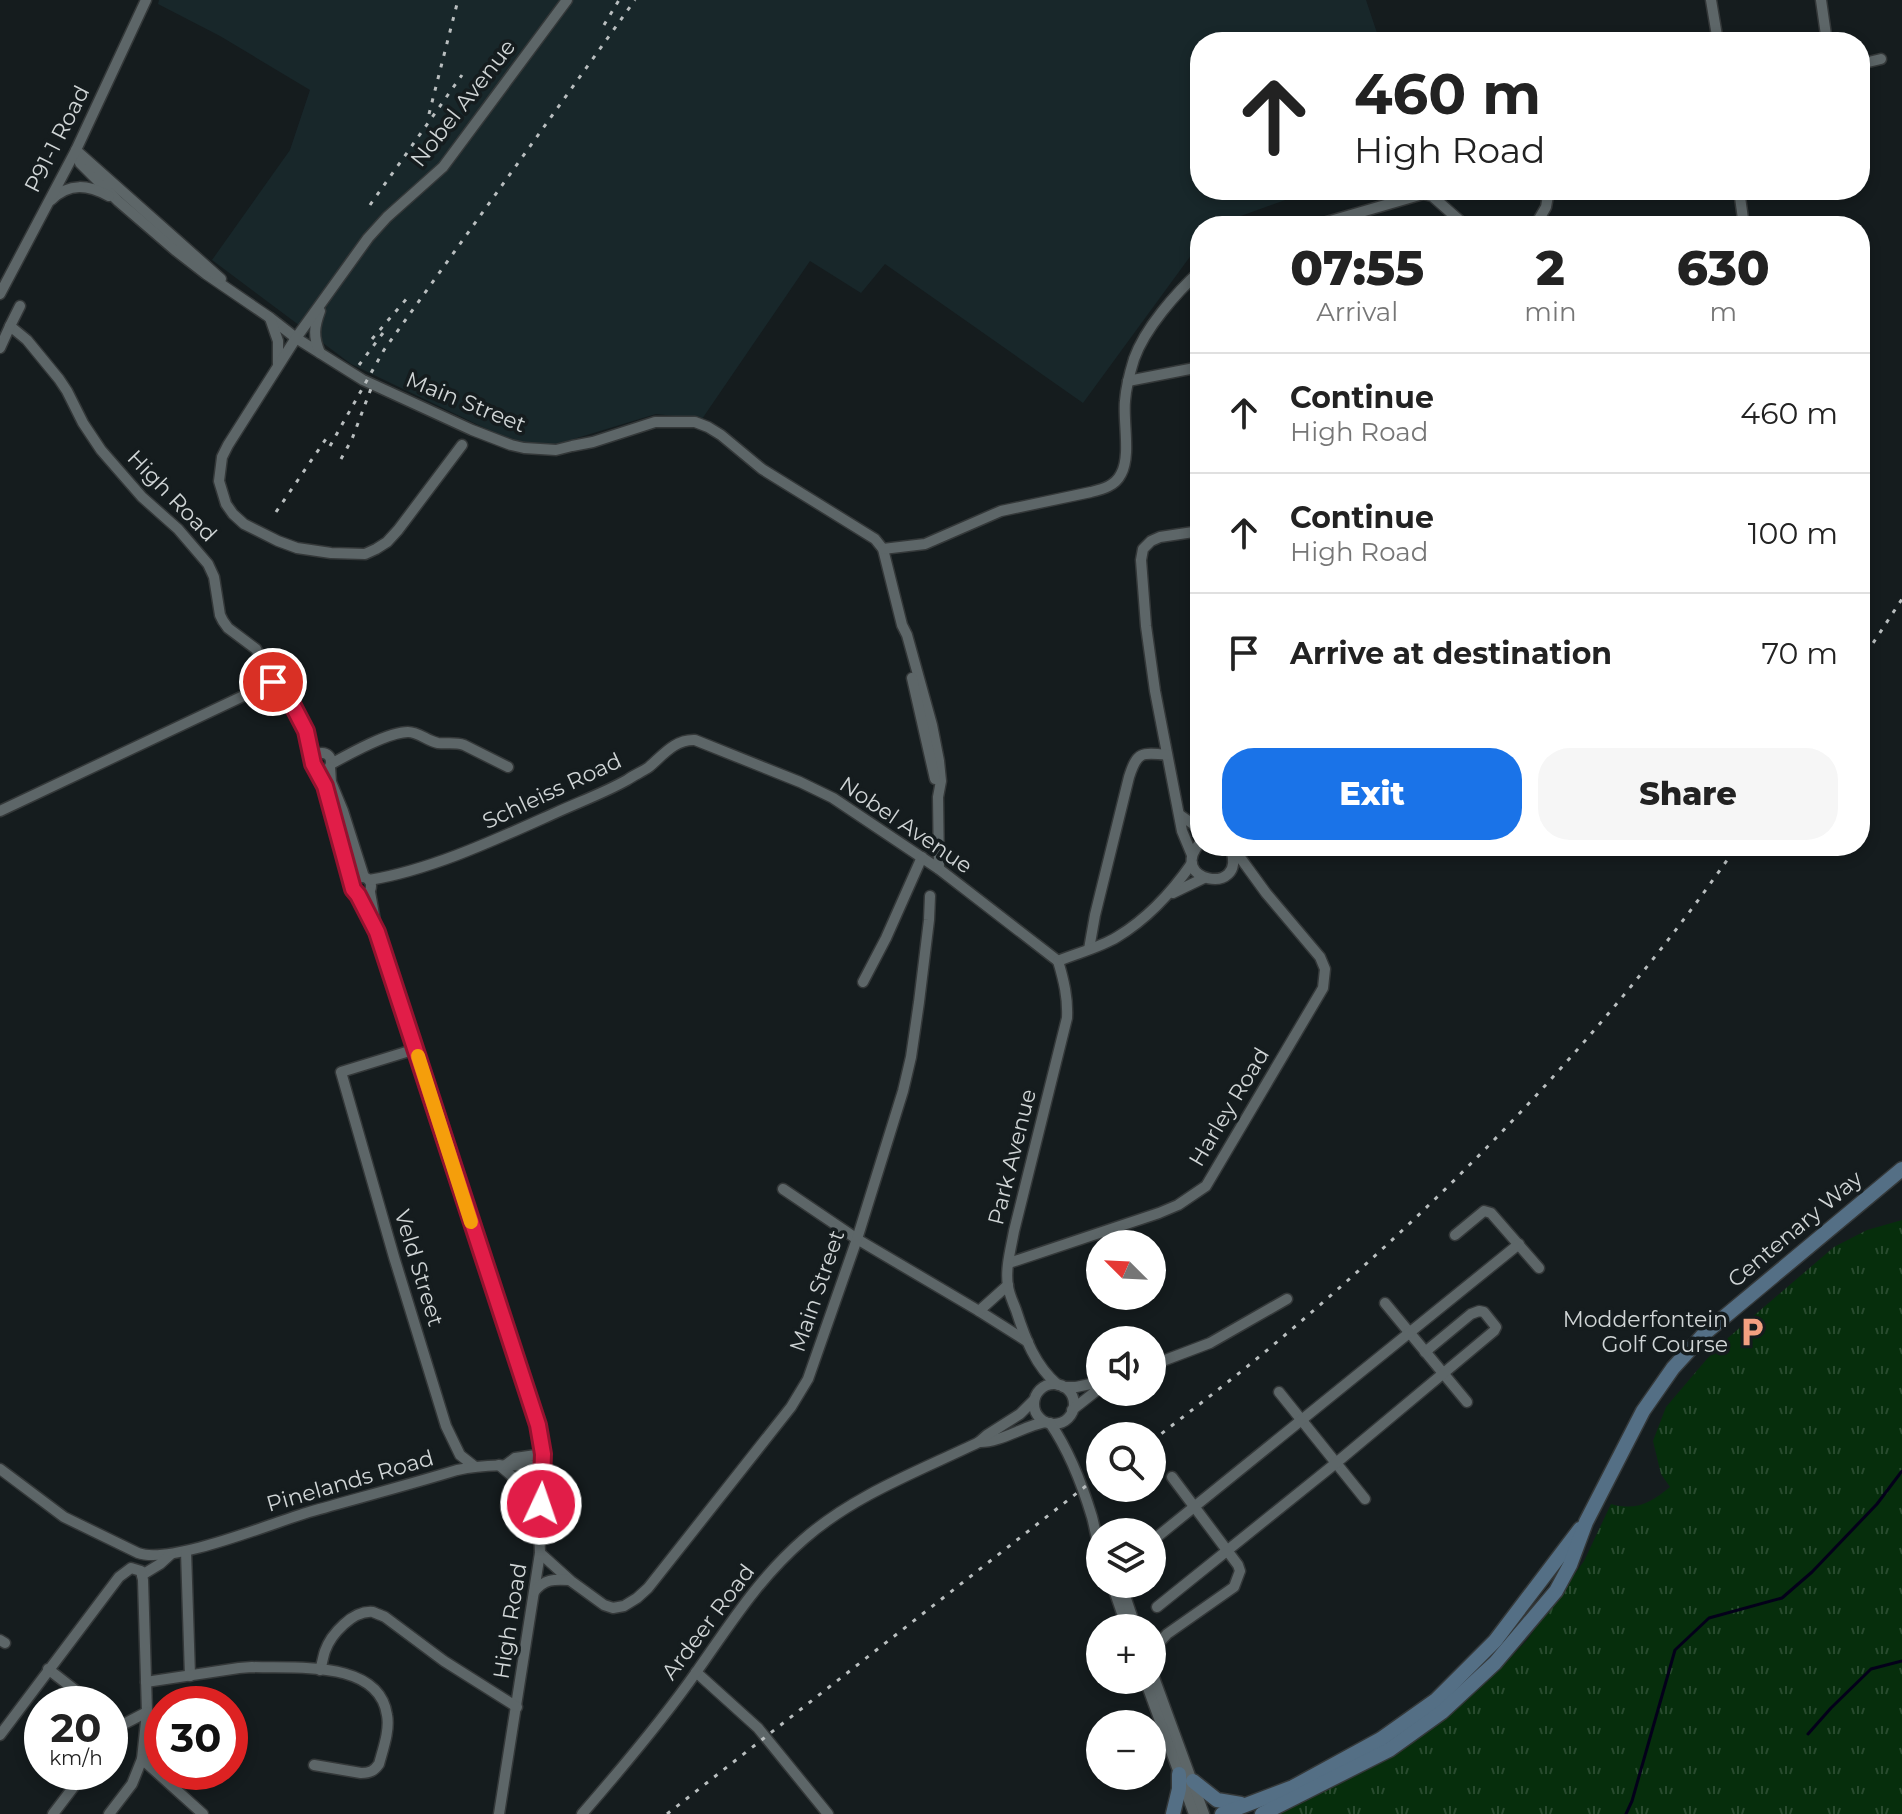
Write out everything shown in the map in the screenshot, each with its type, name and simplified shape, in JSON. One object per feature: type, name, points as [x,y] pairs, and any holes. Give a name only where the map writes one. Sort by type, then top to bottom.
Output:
[{"type":"main road","name":"Centenary Way","points":[[1262,1814],[1389,1750],[1442,1712],[1495,1663],[1556,1591],[1570,1565],[1586,1522],[1643,1411],[1673,1368],[1705,1333],[1902,1169]]},
{"type":"main road","name":"Centenary Way","points":[[1222,1814],[1293,1787],[1381,1739],[1436,1700],[1495,1641],[1586,1522]]},
{"type":"main road","points":[[1173,1814],[1186,1778],[1217,1800],[1247,1804]]},
{"type":"street","name":"P91-1 Road","points":[[0,294],[76,150],[146,0]]},
{"type":"street","name":"Nobel Avenue","points":[[462,445],[398,530],[376,549],[365,554],[297,548],[278,541],[244,524],[233,514],[221,493],[222,457],[228,445],[324,298],[377,227],[443,167],[567,0]]},
{"type":"street","points":[[1711,0],[1716,32]]},
{"type":"street","points":[[1821,0],[1826,32]]},
{"type":"street","points":[[1870,62],[1881,59]]},
{"type":"street","name":"Main Street","points":[[76,150],[80,163],[175,250],[317,353],[363,380],[472,430],[524,448],[556,450],[655,422],[695,422],[721,435],[762,469],[863,530],[883,549]]},
{"type":"street","name":"Main Street","points":[[76,150],[231,289]]},
{"type":"street","points":[[47,204],[62,191],[77,186],[96,190],[118,201]]},
{"type":"street","points":[[1347,216],[1402,200]]},
{"type":"street","points":[[1437,200],[1455,216]]},
{"type":"street","points":[[939,869],[939,761],[932,725],[883,549],[925,544],[1001,511],[1111,485],[1120,476],[1126,456],[1125,398],[1134,358],[1172,301],[1190,282]]},
{"type":"street","points":[[269,317],[278,341],[280,362],[300,350],[317,353],[314,332],[324,298]]},
{"type":"street","points":[[0,348],[20,306]]},
{"type":"street","name":"High Road","points":[[10,326],[27,340],[59,379],[101,450],[142,497],[201,554],[214,577],[223,621],[256,649],[273,682],[291,702],[306,731],[315,766],[364,886]]},
{"type":"street","points":[[1128,381],[1190,369]]},
{"type":"street","points":[[1168,896],[1190,854],[1182,831],[1167,755],[1148,639],[1141,555],[1146,545],[1160,537],[1190,532]]},
{"type":"street","points":[[0,811],[273,682]]},
{"type":"street","name":"High Road","points":[[306,731],[328,759],[331,782],[343,811],[377,932],[538,1425],[543,1454],[540,1553],[499,1814]]},
{"type":"street","points":[[328,759],[324,771],[315,766],[316,754],[328,759],[411,732],[435,742],[464,745],[508,767]]},
{"type":"street","name":"Schleiss Road","points":[[364,886],[466,851],[621,783],[647,769],[677,743],[695,740],[716,747]]},
{"type":"street","name":"Nobel Avenue","points":[[716,747],[833,798],[939,869],[1058,961]]},
{"type":"street","points":[[1089,949],[1134,763],[1138,756],[1145,753],[1167,755]]},
{"type":"street","points":[[1180,815],[1190,822]]},
{"type":"street","points":[[1191,856],[1196,872],[1204,878],[1216,880],[1228,874],[1251,871]]},
{"type":"street","points":[[1228,874],[1232,856]]},
{"type":"street","name":"Harley Road","points":[[1009,1263],[1159,1213],[1178,1205],[1206,1186],[1323,988],[1326,976],[1320,957],[1237,856]]},
{"type":"street","points":[[863,982],[922,857]]},
{"type":"street","points":[[1058,961],[1116,938],[1168,896],[1204,878]]},
{"type":"street","name":"Main Street","points":[[571,1581],[613,1608],[637,1598],[791,1407],[808,1379],[898,1110],[911,1057],[930,896]]},
{"type":"street","name":"Park Avenue","points":[[1058,961],[1065,983],[1067,1018],[1014,1231],[1008,1285],[1036,1360],[1060,1386]]},
{"type":"street","name":"Veld Street","points":[[416,1049],[341,1072],[446,1426],[460,1455],[474,1466]]},
{"type":"street","points":[[783,1189],[857,1239],[1028,1342]]},
{"type":"street","points":[[1455,1235],[1484,1211],[1491,1213],[1539,1268]]},
{"type":"street","points":[[1166,1530],[1519,1244]]},
{"type":"street","points":[[979,1311],[1008,1285]]},
{"type":"street","points":[[1166,1360],[1210,1343],[1287,1299]]},
{"type":"street","points":[[1385,1303],[1467,1402]]},
{"type":"street","points":[[1157,1607],[1444,1375],[1496,1327],[1484,1312],[1479,1311],[1471,1314],[1425,1352]]},
{"type":"street","name":"Park Avenue","points":[[1035,1398],[1039,1379],[1036,1360]]},
{"type":"street","points":[[1086,1386],[1047,1385],[1038,1391],[1034,1406],[1037,1415],[1063,1442],[1092,1518]]},
{"type":"street","points":[[1060,1386],[1073,1399],[1068,1437],[1075,1468]]},
{"type":"street","points":[[1279,1392],[1365,1499]]},
{"type":"street","name":"Ardeer Road","points":[[582,1814],[651,1732],[751,1593],[805,1538],[853,1504],[979,1442],[1020,1414],[1035,1398]]},
{"type":"street","points":[[1048,1423],[1061,1422],[1086,1399]]},
{"type":"street","name":"Ardeer Road","points":[[979,1442],[1048,1423]]},
{"type":"street","points":[[539,1527],[521,1483],[503,1465],[515,1458],[543,1454]]},
{"type":"street","name":"Pinelands Road","points":[[171,1554],[474,1466],[543,1466]]},
{"type":"street","points":[[0,1469],[55,1511],[92,1532],[145,1555],[171,1554]]},
{"type":"street","points":[[1167,1634],[1234,1587],[1240,1571],[1172,1477]]},
{"type":"street","points":[[186,1551],[190,1676]]},
{"type":"street","points":[[540,1553],[571,1581]]},
{"type":"street","points":[[142,1575],[171,1554]]},
{"type":"street","points":[[0,1735],[119,1577],[131,1568],[142,1575],[146,1686]]},
{"type":"street","points":[[534,1592],[545,1581],[571,1581]]},
{"type":"street","points":[[320,1670],[324,1651],[341,1627],[356,1617],[374,1612],[517,1707]]},
{"type":"street","points":[[146,1682],[239,1668],[320,1670],[351,1675],[370,1684],[383,1702],[387,1714],[379,1764],[372,1772],[361,1773],[314,1765]]},
{"type":"street","points":[[48,1669],[70,1686]]},
{"type":"street","points":[[696,1672],[758,1728],[828,1814]]},
{"type":"street","points":[[1151,1694],[1204,1814]]},
{"type":"street","points":[[1159,1694],[1194,1814]]},
{"type":"street","points":[[109,1814],[132,1784],[142,1759],[144,1740]]},
{"type":"street","points":[[142,1759],[203,1814]]},
{"type":"street","points":[[53,1814],[71,1790]]},
{"type":"shaded area","points":[[159,0],[1366,0],[1377,32],[1190,32],[1190,200],[1285,200],[1241,216],[1190,216],[1190,257],[1083,403],[885,264],[861,293],[810,261],[702,419],[656,414],[554,445],[516,443],[351,364],[212,260],[290,150],[310,90],[220,36],[158,4]]},
{"type":"green space","points":[[1902,1220],[1902,1814],[1278,1814],[1409,1745],[1459,1707],[1497,1672],[1527,1640],[1584,1561],[1611,1504],[1628,1507],[1643,1504],[1670,1487],[1661,1474],[1653,1441],[1666,1407],[1706,1360],[1834,1247],[1867,1230]]},
{"type":"waterway","points":[[1626,1814],[1675,1650],[1709,1618],[1782,1598],[1812,1572],[1877,1504],[1902,1471]]},
{"type":"waterway","points":[[1808,1734],[1871,1669],[1902,1661]]},
{"type":"railway","points":[[429,114],[458,0]]},
{"type":"railway","points":[[604,25],[619,0]]},
{"type":"railway","points":[[330,446],[384,350],[635,0]]},
{"type":"railway","points":[[370,205],[462,75]]},
{"type":"railway","points":[[372,339],[409,296]]},
{"type":"railway","points":[[359,365],[383,333]]},
{"type":"railway","points":[[341,459],[372,386]]},
{"type":"railway","points":[[276,512],[330,433]]},
{"type":"railway","points":[[1870,648],[1902,599]]},
{"type":"railway","points":[[1166,1430],[1236,1376],[1348,1280],[1469,1165],[1583,1043],[1637,979],[1730,856]]},
{"type":"railway","points":[[667,1814],[1086,1486]]},
{"type":"slow traffic","points":[[418,1056],[471,1222]]},
{"type":"place","name":"Modderfontein Golf Course","points":[[1752,1332]]},
{"type":"route","points":[[273,682],[291,702],[306,731],[314,768],[325,786],[353,889],[377,932],[538,1425],[543,1454],[541,1504]]}]
